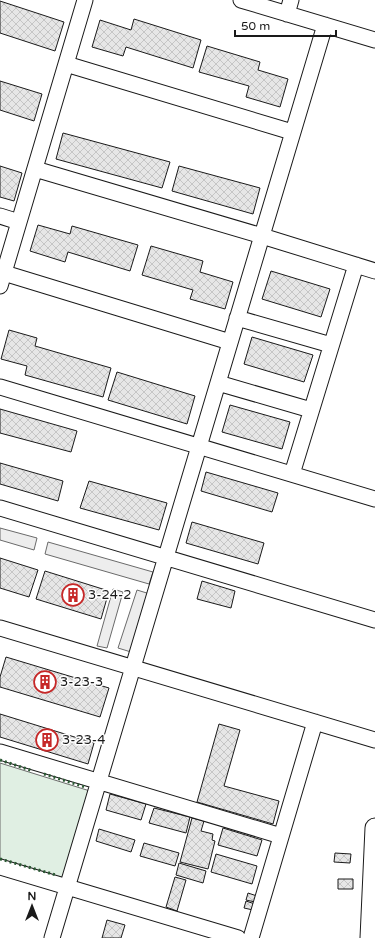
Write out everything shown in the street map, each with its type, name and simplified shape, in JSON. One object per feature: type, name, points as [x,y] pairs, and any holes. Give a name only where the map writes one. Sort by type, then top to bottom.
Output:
[{"type":"main road","points":[[370,938],[375,828]]},
{"type":"street","points":[[85,0],[2,280],[230,342]]},
{"type":"street","points":[[241,0],[289,7],[325,25],[375,40]]},
{"type":"street","points":[[52,938],[325,25]]},
{"type":"street","points":[[66,64],[292,132]]},
{"type":"street","points":[[35,169],[375,271]]},
{"type":"street","points":[[0,216],[19,222]]},
{"type":"street","points":[[292,474],[356,265]]},
{"type":"street","points":[[237,318],[331,345]]},
{"type":"street","points":[[218,383],[311,410]]},
{"type":"street","points":[[0,387],[375,499]]},
{"type":"street","points":[[0,508],[375,620]]},
{"type":"street","points":[[0,628],[375,740]]},
{"type":"street","points":[[250,938],[315,722]]},
{"type":"street","points":[[0,752],[281,836]]},
{"type":"street","points":[[0,867],[238,938]]},
{"type":"green space","points":[[0,763],[90,791],[62,879],[0,861]]},
{"type":"shaded area","points":[[0,528],[37,538],[34,550],[0,540]]},
{"type":"shaded area","points":[[48,542],[153,572],[149,584],[45,554]]},
{"type":"shaded area","points":[[113,589],[123,592],[107,648],[97,646]]},
{"type":"shaded area","points":[[137,590],[150,594],[131,652],[118,648]]},
{"type":"building","points":[[0,1],[64,22],[55,51],[0,33]]},
{"type":"building","points":[[134,19],[201,40],[193,68],[126,47],[123,56],[92,47],[100,20],[131,30]]},
{"type":"building","points":[[207,46],[260,62],[258,70],[288,79],[280,107],[246,97],[249,86],[199,72]]},
{"type":"building","points":[[0,81],[42,94],[34,121],[0,110]]},
{"type":"building","points":[[63,133],[170,162],[162,188],[56,159]]},
{"type":"building","points":[[0,166],[22,173],[14,201],[0,197]]},
{"type":"building","points":[[179,166],[260,188],[253,214],[172,191]]},
{"type":"building","points":[[38,225],[70,234],[72,226],[138,245],[130,271],[68,252],[65,262],[30,251]]},
{"type":"building","points":[[151,246],[203,261],[200,272],[233,282],[225,309],[190,299],[193,290],[142,275]]},
{"type":"building","points":[[271,271],[330,289],[321,317],[262,299]]},
{"type":"building","points":[[9,330],[37,338],[35,346],[111,368],[103,397],[25,375],[27,366],[1,359]]},
{"type":"building","points":[[252,337],[313,355],[304,382],[244,364]]},
{"type":"building","points":[[117,372],[195,396],[187,424],[108,400]]},
{"type":"building","points":[[230,405],[290,422],[282,449],[222,432]]},
{"type":"building","points":[[0,409],[77,431],[71,452],[0,433]]},
{"type":"building","points":[[0,463],[63,481],[58,501],[0,484]]},
{"type":"building","points":[[206,472],[278,493],[272,512],[201,491]]},
{"type":"building","points":[[89,481],[167,503],[159,530],[80,508]]},
{"type":"building","points":[[192,522],[264,543],[258,564],[186,543]]},
{"type":"building","points":[[0,558],[38,570],[29,597],[0,588]]},
{"type":"building","name":"3-24-2","points":[[45,571],[109,591],[101,619],[36,599]]},
{"type":"building","points":[[202,581],[235,591],[231,608],[197,599]]},
{"type":"building","name":"3-23-3","points":[[6,657],[109,688],[100,717],[0,687],[0,677]]},
{"type":"building","name":"3-23-4","points":[[0,714],[94,743],[88,764],[0,737]]},
{"type":"building","points":[[219,724],[240,730],[224,786],[279,801],[273,824],[197,802]]},
{"type":"building","points":[[110,794],[146,804],[141,820],[106,810]]},
{"type":"building","points":[[154,808],[190,817],[186,833],[149,823]]},
{"type":"building","points":[[192,818],[204,821],[201,831],[213,834],[212,840],[215,841],[208,869],[180,862]]},
{"type":"building","points":[[223,828],[262,840],[257,856],[218,845]]},
{"type":"building","points":[[99,829],[135,840],[131,852],[96,841]]},
{"type":"building","points":[[144,843],[179,853],[175,866],[140,856]]},
{"type":"building","points":[[335,853],[351,854],[350,863],[334,862]]},
{"type":"building","points":[[216,854],[257,866],[252,884],[211,872]]},
{"type":"building","points":[[179,863],[206,871],[203,883],[176,875]]},
{"type":"building","points":[[175,877],[186,880],[177,911],[166,907]]},
{"type":"building","points":[[338,879],[353,879],[353,889],[338,889]]},
{"type":"building","points":[[248,893],[257,896],[255,902],[246,900]]},
{"type":"building","points":[[246,901],[255,904],[253,910],[244,908]]},
{"type":"building","points":[[107,920],[125,925],[121,938],[102,938]]},
{"type":"hedge","points":[[0,760],[33,771]]},
{"type":"hedge","points":[[44,774],[85,787]]},
{"type":"hedge","points":[[0,859],[56,875]]},
{"type":"place","name":"3-24-2","points":[[73,595]]},
{"type":"place","name":"3-23-3","points":[[45,682]]},
{"type":"place","name":"3-23-4","points":[[47,740]]}]
